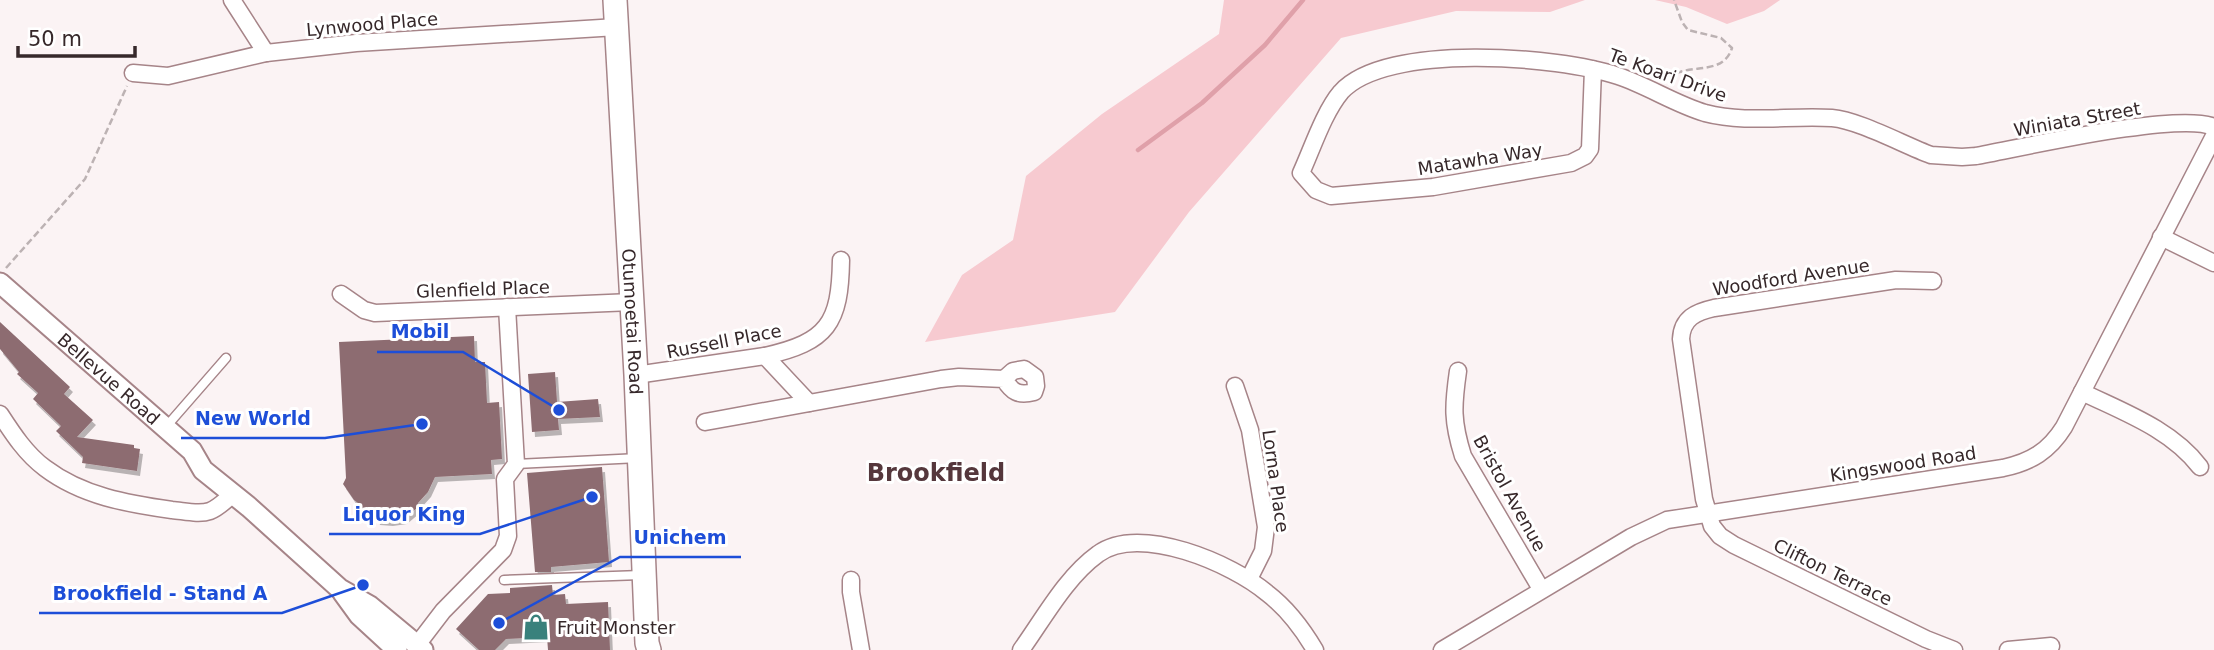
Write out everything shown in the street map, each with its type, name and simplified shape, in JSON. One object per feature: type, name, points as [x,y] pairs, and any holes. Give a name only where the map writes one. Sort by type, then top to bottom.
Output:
[{"type":"main road","name":"Otumoetai Road","points":[[615,0],[636,375],[647,648]]},
{"type":"street","points":[[232,0],[266,53]]},
{"type":"street","name":"Lynwood Place","points":[[133,73],[168,76],[266,53],[355,43],[617,27]]},
{"type":"street","name":"Te Koari Drive","points":[[1301,173],[1340,93],[1353,81],[1409,61],[1457,58],[1570,64],[1619,76],[1705,113],[1730,117],[1841,120],[1925,152],[1947,157]]},
{"type":"street","name":"Matawha Way","points":[[1301,173],[1316,190],[1331,196],[1433,187],[1572,163],[1585,156],[1590,149],[1594,69]]},
{"type":"street","name":"Winiata Street","points":[[1947,157],[1976,156],[2164,124],[2207,124],[2214,127]]},
{"type":"street","name":"Kingswood Road","points":[[1442,650],[1650,526],[1667,520],[2019,464],[2041,454],[2057,438],[2214,136]]},
{"type":"street","points":[[2161,237],[2214,263]]},
{"type":"street","name":"Russell Place","points":[[636,375],[765,356],[801,344],[832,320],[839,299],[841,260]]},
{"type":"street","name":"Woodford Avenue","points":[[1707,514],[1682,355],[1681,333],[1686,321],[1693,315],[1714,308],[1896,280],[1933,281]]},
{"type":"street","name":"Bellevue Road","points":[[0,283],[192,451],[203,470],[340,589],[359,615],[397,650]]},
{"type":"street","name":"Glenfield Place","points":[[341,294],[365,310],[375,313],[632,302]]},
{"type":"street","points":[[420,647],[440,609],[503,550],[508,536],[505,479],[516,464],[507,307]]},
{"type":"street","points":[[765,356],[809,403]]},
{"type":"street","name":"Bristol Avenue","points":[[1458,371],[1452,410],[1463,456],[1541,589]]},
{"type":"street","points":[[705,422],[959,377],[1004,379]]},
{"type":"street","name":"Lorna Place","points":[[1235,386],[1250,430],[1266,527],[1263,551],[1248,579]]},
{"type":"street","points":[[2082,391],[2159,430],[2183,448],[2200,467]]},
{"type":"street","points":[[0,414],[27,452],[44,468],[96,495],[141,506],[199,512],[209,512],[232,495]]},
{"type":"street","name":"Clifton Terrace","points":[[1707,514],[1720,536],[1734,545],[1938,645],[1954,650]]},
{"type":"street","points":[[1021,650],[1073,579],[1099,553],[1125,543],[1146,542],[1214,562],[1248,579],[1292,615],[1315,650]]},
{"type":"street","points":[[851,580],[861,650]]},
{"type":"street","name":"Bellevue Road","points":[[340,589],[370,606],[420,647]]},
{"type":"street","points":[[2008,650],[2050,646]]},
{"type":"lane","points":[[165,428],[226,358]]},
{"type":"lane","points":[[516,464],[640,458]]},
{"type":"lane","points":[[504,580],[644,575]]},
{"type":"path","points":[[1668,98],[1671,76],[1677,72],[1718,66],[1729,56],[1732,48],[1721,38],[1688,30],[1674,0]]},
{"type":"path","points":[[0,274],[85,179],[133,73]]},
{"type":"shaded area","points":[[1224,0],[1585,0],[1550,12],[1456,11],[1341,38],[1189,212],[1115,312],[925,342],[962,275],[1013,240],[1026,176],[1102,114],[1219,34]]},
{"type":"shaded area","points":[[1655,0],[1780,0],[1764,11],[1727,24],[1686,7]]},
{"type":"building","points":[[0,322],[70,387],[64,394],[93,420],[77,437],[134,445],[134,448],[140,449],[137,471],[82,463],[83,457],[56,431],[61,426],[33,399],[38,393],[17,374],[19,372],[0,349]]},
{"type":"building","points":[[474,336],[475,362],[485,362],[487,403],[499,402],[502,459],[491,460],[492,474],[435,477],[417,508],[404,519],[377,520],[376,516],[363,512],[362,506],[354,500],[343,484],[346,478],[339,342]]},
{"type":"building","points":[[555,372],[557,402],[598,399],[600,417],[558,419],[559,430],[532,432],[528,374]]},
{"type":"building","points":[[602,467],[609,562],[551,567],[551,572],[535,572],[527,473]]},
{"type":"building","points":[[552,585],[553,595],[565,594],[566,604],[608,602],[610,650],[548,650],[547,637],[506,639],[495,650],[479,650],[456,629],[488,594],[510,593],[510,588]]},
{"type":"waterway","points":[[1138,150],[1202,103],[1265,45],[1303,0]]},
{"type":"place","name":"Mobil","points":[[559,410]]},
{"type":"place","name":"New World","points":[[422,424]]},
{"type":"place","name":"Liquor King","points":[[592,497]]},
{"type":"place","name":"Brookfield - Stand A","points":[[363,585]]},
{"type":"place","name":"Unichem","points":[[499,623]]},
{"type":"place","name":"Fruit Monster","points":[[536,627]]},
{"type":"district","name":"Brookfield","points":[[936,473]]}]
